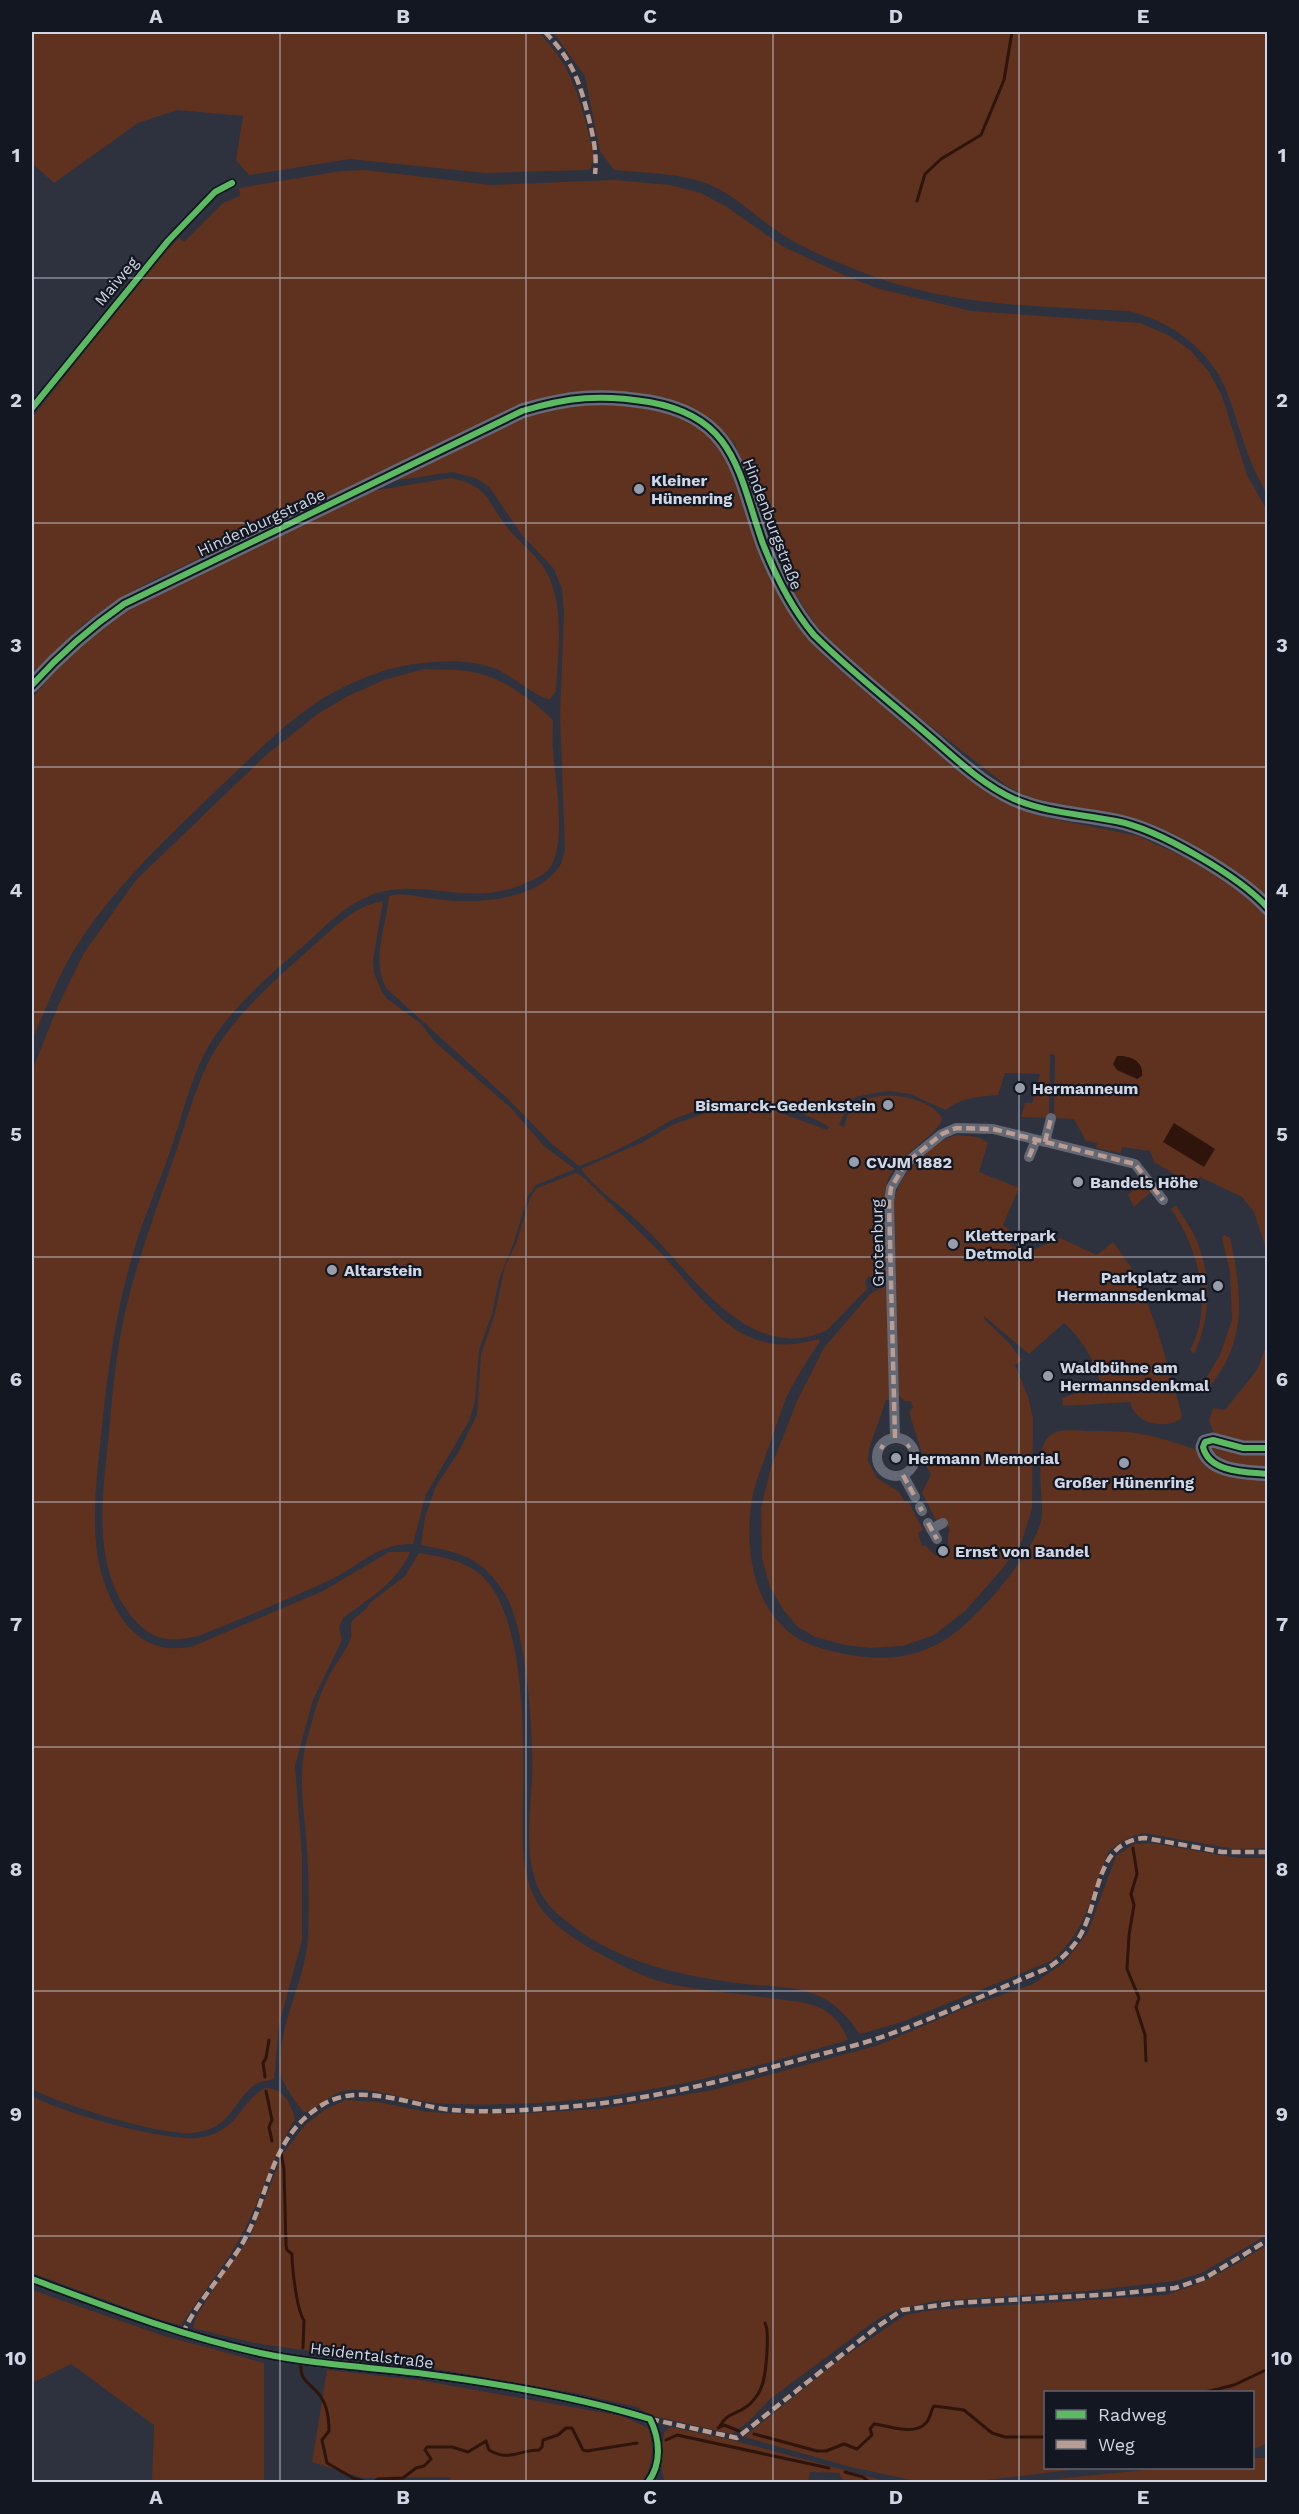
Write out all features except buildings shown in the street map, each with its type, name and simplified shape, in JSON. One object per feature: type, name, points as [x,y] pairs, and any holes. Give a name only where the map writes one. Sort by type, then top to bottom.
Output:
[{"type":"main road","name":"Hindenburgstraße","points":[[32,685],[66,648],[89,628],[124,604],[522,411],[560,400],[588,397],[638,400],[666,405],[686,411],[701,421],[726,446],[742,478],[777,579],[797,615],[814,635],[976,776],[1013,798],[1034,806],[1117,821],[1158,837],[1231,876],[1268,908]]},
{"type":"main road","points":[[1268,1448],[1238,1448],[1213,1440],[1203,1445],[1206,1455],[1222,1467],[1268,1474]]},
{"type":"street","name":"Maiweg","points":[[32,408],[168,241],[215,192],[232,183]]},
{"type":"street","points":[[1029,1157],[1052,1118]]},
{"type":"street","name":"Grotenburg","points":[[895,1438],[896,1359],[887,1203],[892,1179],[912,1157],[950,1125],[993,1129],[1135,1164],[1163,1200]]},
{"type":"street","points":[[895,1438],[909,1446],[915,1455],[912,1467],[903,1475],[891,1476],[881,1469],[876,1458],[889,1439],[895,1438]]},
{"type":"street","points":[[903,1475],[937,1539]]},
{"type":"street","points":[[922,1512],[943,1523]]},
{"type":"street","name":"Heidentalstraße","points":[[32,2279],[182,2334],[261,2353],[464,2380],[568,2398],[650,2419],[656,2430],[658,2442],[655,2469],[648,2482]]},
{"type":"shaded area","points":[[32,32],[538,32],[561,60],[575,89],[594,155],[591,168],[587,170],[485,173],[350,159],[249,175],[236,160],[243,116],[177,110],[138,123],[54,183],[32,163]]},
{"type":"shaded area","points":[[553,32],[1267,32],[1267,494],[1245,447],[1231,401],[1221,379],[1194,344],[1170,327],[1128,311],[1000,303],[906,287],[851,268],[802,246],[771,227],[718,188],[697,180],[674,176],[614,170],[600,151],[585,76]]},
{"type":"shaded area","points":[[365,170],[491,185],[614,180],[670,185],[701,193],[727,207],[782,246],[848,277],[880,289],[971,311],[1140,323],[1168,335],[1190,350],[1209,372],[1222,396],[1247,475],[1267,510],[1267,897],[1235,872],[1057,804],[1028,797],[1007,786],[901,703],[819,630],[793,591],[735,444],[715,424],[688,407],[667,398],[638,393],[589,391],[362,483],[155,579],[120,598],[86,622],[32,674],[32,418],[146,273],[179,238],[184,242],[223,203],[240,196],[239,188],[341,171]]},
{"type":"shaded area","points":[[614,403],[664,411],[699,425],[722,448],[808,638],[828,659],[894,716],[1020,809],[1049,818],[1138,836],[1182,856],[1242,889],[1267,915],[1267,1252],[1254,1212],[1242,1197],[1200,1177],[1191,1184],[1154,1162],[1150,1151],[1122,1147],[1121,1153],[1096,1148],[1097,1143],[1086,1141],[1074,1119],[1054,1118],[1055,1055],[1050,1054],[1049,1118],[1021,1117],[1025,1103],[1032,1103],[1040,1074],[1005,1073],[998,1095],[964,1100],[946,1110],[910,1094],[889,1091],[856,1097],[849,1103],[839,1125],[844,1127],[854,1106],[863,1100],[887,1095],[914,1099],[926,1104],[942,1118],[935,1130],[900,1162],[888,1180],[885,1200],[886,1235],[881,1240],[886,1246],[887,1276],[874,1282],[869,1276],[865,1281],[867,1289],[827,1330],[799,1338],[773,1336],[748,1326],[725,1310],[645,1228],[595,1185],[581,1169],[643,1142],[672,1125],[711,1111],[759,1108],[773,1110],[827,1130],[829,1127],[794,1111],[775,1106],[737,1104],[717,1106],[674,1119],[619,1149],[579,1166],[552,1144],[507,1098],[386,988],[380,966],[380,955],[389,896],[406,895],[467,901],[519,894],[548,879],[560,865],[565,850],[560,715],[564,613],[562,589],[554,569],[522,535],[490,488],[478,479],[453,472],[392,481],[526,417],[567,405]]},
{"type":"shaded area","points":[[451,478],[473,486],[485,495],[514,536],[539,561],[548,575],[554,590],[559,623],[556,691],[550,699],[545,698],[488,666],[470,662],[442,661],[401,666],[378,673],[344,687],[319,701],[289,723],[248,760],[164,841],[111,899],[94,920],[65,966],[32,1041],[32,698],[70,654],[120,615],[156,594],[372,491]]},
{"type":"shaded area","points":[[424,669],[467,671],[491,678],[514,689],[553,720],[559,832],[553,862],[546,872],[537,878],[499,892],[460,893],[403,889],[385,891],[367,897],[336,917],[269,976],[233,1012],[205,1052],[193,1079],[171,1149],[137,1241],[117,1322],[106,1391],[97,1476],[96,1542],[101,1571],[112,1602],[130,1629],[142,1639],[164,1648],[191,1647],[323,1591],[389,1552],[410,1552],[405,1563],[390,1581],[343,1618],[339,1627],[342,1640],[313,1700],[295,1766],[302,1856],[302,1940],[279,2025],[274,2079],[260,2082],[252,2087],[226,2118],[212,2128],[192,2133],[157,2129],[87,2110],[32,2089],[32,1071],[58,1006],[84,953],[136,880],[265,756],[319,713],[348,696],[384,680]]},
{"type":"shaded area","points":[[383,901],[373,960],[374,973],[386,998],[420,1023],[435,1042],[511,1108],[544,1146],[575,1169],[536,1185],[528,1196],[514,1242],[499,1279],[492,1314],[479,1350],[475,1401],[469,1421],[426,1494],[413,1544],[400,1545],[378,1552],[326,1582],[198,1636],[171,1639],[156,1636],[141,1627],[120,1599],[105,1554],[103,1530],[104,1480],[115,1369],[121,1332],[137,1268],[197,1089],[217,1048],[240,1016],[328,933],[353,913]]},
{"type":"shaded area","points":[[1117,1056],[1135,1060],[1141,1066],[1142,1076],[1137,1079],[1117,1070],[1113,1064]]},
{"type":"shaded area","points":[[1174,1123],[1215,1149],[1204,1167],[1163,1142]]},
{"type":"shaded area","points":[[957,1135],[978,1137],[988,1143],[979,1172],[1019,1188],[1003,1225],[1012,1232],[1010,1245],[1028,1252],[1060,1238],[1097,1255],[1113,1242],[1138,1277],[1158,1332],[1182,1415],[1181,1419],[1174,1422],[1159,1424],[1144,1420],[1133,1409],[1130,1402],[1063,1406],[1062,1398],[1101,1385],[1087,1351],[1077,1337],[1064,1323],[1029,1354],[984,1316],[984,1319],[1010,1344],[1022,1360],[1015,1365],[1028,1397],[1033,1418],[1032,1509],[1022,1541],[1003,1568],[965,1611],[934,1635],[903,1646],[870,1648],[845,1645],[815,1637],[798,1627],[784,1611],[770,1587],[762,1558],[761,1508],[771,1467],[798,1399],[824,1348],[870,1294],[885,1286],[888,1288],[889,1400],[886,1400],[869,1449],[868,1461],[877,1478],[899,1492],[905,1502],[908,1501],[923,1530],[918,1533],[922,1546],[925,1545],[936,1556],[937,1552],[942,1555],[942,1552],[946,1553],[947,1547],[951,1547],[948,1545],[950,1531],[947,1524],[937,1522],[922,1493],[931,1474],[926,1466],[909,1412],[913,1407],[911,1402],[913,1401],[905,1401],[899,1396],[894,1203],[901,1182],[916,1161],[936,1145]]},
{"type":"shaded area","points":[[576,1173],[582,1176],[649,1241],[709,1307],[732,1327],[743,1334],[771,1343],[789,1344],[818,1339],[820,1341],[795,1381],[782,1409],[754,1489],[749,1531],[753,1570],[766,1605],[777,1621],[791,1634],[809,1644],[854,1656],[897,1657],[916,1653],[941,1642],[972,1618],[1015,1568],[1036,1535],[1042,1512],[1040,1472],[1043,1447],[1048,1438],[1056,1432],[1067,1430],[1112,1431],[1144,1434],[1198,1450],[1267,1478],[1267,1848],[1234,1849],[1144,1833],[1125,1840],[1109,1851],[1081,1924],[1064,1949],[1051,1961],[902,2022],[860,2034],[838,2008],[812,1993],[699,1977],[632,1959],[591,1938],[554,1910],[538,1887],[530,1857],[532,1762],[528,1690],[521,1642],[510,1604],[495,1580],[484,1568],[469,1558],[454,1552],[421,1545],[425,1517],[436,1486],[458,1453],[477,1415],[481,1354],[494,1317],[505,1266],[516,1244],[530,1198],[537,1188]]},
{"type":"shaded area","points":[[1143,1181],[1151,1192],[1134,1207],[1128,1195]]},
{"type":"shaded area","points":[[1176,1205],[1201,1251],[1207,1281],[1204,1326],[1194,1354],[1190,1350],[1201,1315],[1200,1278],[1189,1241],[1171,1209]]},
{"type":"shaded area","points":[[1224,1235],[1230,1238],[1234,1258],[1239,1316],[1230,1352],[1222,1370],[1209,1387],[1200,1381],[1205,1380],[1220,1355],[1232,1320],[1230,1272],[1222,1238]]},
{"type":"shaded area","points":[[1267,1344],[1267,1442],[1249,1442],[1214,1433],[1209,1421],[1213,1408],[1225,1410],[1257,1370]]},
{"type":"shaded area","points":[[1212,1447],[1267,1453],[1267,1469],[1225,1462],[1210,1449]]},
{"type":"shaded area","points":[[419,1553],[452,1560],[468,1566],[482,1576],[496,1595],[507,1620],[515,1649],[522,1714],[523,1853],[532,1892],[543,1911],[578,1941],[635,1972],[668,1984],[810,2004],[834,2018],[848,2040],[721,2075],[595,2098],[551,2102],[463,2104],[420,2101],[372,2091],[353,2090],[333,2095],[304,2112],[285,2086],[280,2070],[283,2036],[302,1971],[308,1937],[308,1872],[302,1786],[305,1747],[324,1686],[351,1638],[352,1621],[371,1602],[405,1576]]},
{"type":"shaded area","points":[[1151,1843],[1238,1858],[1267,1858],[1267,2235],[1203,2272],[1176,2281],[1087,2291],[933,2301],[892,2311],[879,2318],[770,2399],[749,2421],[732,2434],[650,2415],[637,2407],[575,2393],[425,2367],[254,2343],[193,2328],[196,2317],[214,2288],[250,2237],[282,2155],[306,2124],[326,2109],[346,2100],[378,2102],[427,2112],[466,2114],[600,2109],[713,2090],[879,2045],[970,2006],[1033,1984],[1065,1962],[1088,1932],[1116,1856],[1134,1844]]},
{"type":"shaded area","points":[[266,2088],[278,2091],[286,2098],[295,2119],[242,2234],[181,2325],[160,2320],[32,2273],[32,2096],[89,2118],[138,2131],[181,2138],[197,2138],[223,2129],[235,2119],[254,2096]]},
{"type":"shaded area","points":[[1267,2245],[1267,2444],[1254,2449],[1254,2391],[1044,2391],[1044,2469],[1078,2469],[969,2482],[921,2482],[851,2467],[744,2437],[838,2361],[905,2315],[933,2310],[1165,2295],[1205,2280]]},
{"type":"shaded area","points":[[32,2290],[161,2335],[264,2363],[264,2482],[152,2482],[154,2425],[71,2364],[32,2383]]},
{"type":"shaded area","points":[[327,2370],[419,2380],[622,2416],[648,2428],[652,2442],[650,2464],[641,2482],[451,2482],[450,2477],[363,2478],[312,2462]]},
{"type":"shaded area","points":[[671,2427],[732,2440],[889,2482],[844,2482],[839,2473],[810,2472],[808,2482],[665,2482],[662,2445],[664,2432]]},
{"type":"shaded area","points":[[1254,2458],[1267,2458],[1267,2482],[1027,2482],[1153,2469],[1254,2469]]},
{"type":"waterway","points":[[917,201],[925,174],[941,159],[981,135],[1004,80],[1012,32]]},
{"type":"waterway","points":[[1133,1848],[1137,1874],[1131,1894],[1134,1905],[1127,1969],[1139,1998],[1136,2007],[1145,2035],[1146,2061]]},
{"type":"waterway","points":[[265,2077],[263,2063],[269,2040]]},
{"type":"waterway","points":[[266,2091],[272,2120],[269,2127],[272,2141]]},
{"type":"waterway","points":[[281,2153],[284,2169],[286,2245],[287,2250],[292,2254],[297,2299],[304,2320],[303,2348]]},
{"type":"waterway","points":[[720,2426],[728,2416],[748,2406],[760,2390],[767,2355],[765,2323]]},
{"type":"waterway","points":[[301,2365],[302,2375],[324,2401],[327,2411],[329,2431],[322,2440],[327,2463],[353,2478],[367,2482]]},
{"type":"waterway","points":[[1210,2391],[1234,2385],[1268,2369]]},
{"type":"waterway","points":[[754,2434],[817,2451],[826,2451],[844,2444],[857,2449],[872,2435],[870,2429],[874,2424],[908,2430],[915,2429],[926,2423],[934,2406],[964,2410],[992,2433],[1005,2437],[1044,2437]]},
{"type":"waterway","points":[[718,2428],[724,2425],[739,2431]]},
{"type":"waterway","points":[[374,2482],[378,2479],[403,2478],[416,2468],[424,2466],[431,2459],[425,2450],[427,2447],[452,2447],[468,2452],[486,2441],[489,2450],[508,2455],[539,2450],[543,2440],[558,2435],[566,2428],[572,2428],[583,2450],[587,2451],[637,2443]]},
{"type":"waterway","points":[[666,2440],[677,2435],[829,2468]]},
{"type":"waterway","points":[[845,2472],[863,2477],[869,2482]]},
{"type":"marked path","points":[[545,32],[563,53],[579,85],[593,136],[595,174]]},
{"type":"marked path","points":[[1045,1142],[1051,1118]]},
{"type":"marked path","points":[[895,1438],[889,1202],[891,1188],[905,1164],[942,1134],[956,1128],[993,1129],[1135,1164],[1163,1200]]},
{"type":"marked path","points":[[1029,1157],[1036,1140]]},
{"type":"marked path","points":[[880,1446],[884,1448]]},
{"type":"marked path","points":[[903,1475],[915,1497]]},
{"type":"marked path","points":[[920,1507],[922,1511]]},
{"type":"marked path","points":[[928,1523],[937,1539]]},
{"type":"marked path","points":[[182,2334],[239,2249],[290,2135],[304,2119],[322,2105],[337,2098],[369,2095],[436,2108],[480,2111],[594,2104],[651,2096],[707,2084],[841,2049],[929,2019],[1046,1969],[1057,1962],[1079,1938],[1108,1860],[1117,1849],[1129,1842],[1145,1838],[1222,1852],[1268,1852]]},
{"type":"marked path","points":[[650,2419],[737,2438],[877,2327],[902,2310],[956,2303],[1115,2294],[1175,2288],[1205,2278],[1268,2240]]},
{"type":"cycle path","points":[[32,408],[168,241],[215,192],[232,183]]},
{"type":"cycle path","points":[[32,685],[75,642],[124,604],[522,411],[585,398],[615,398],[649,402],[678,409],[700,421],[717,435],[739,472],[773,568],[791,603],[806,625],[841,661],[968,770],[990,786],[1026,804],[1116,821],[1153,833],[1197,856],[1238,882],[1268,908]]},
{"type":"cycle path","points":[[1268,1448],[1243,1448],[1213,1440],[1205,1442],[1203,1447],[1213,1462],[1230,1470],[1268,1474]]},
{"type":"cycle path","points":[[32,2279],[173,2329],[260,2353],[319,2363],[418,2373],[506,2386],[564,2397],[650,2419],[656,2435],[658,2451],[656,2467],[648,2482]]},
{"type":"place","name":"Kleiner Hünenring","points":[[639,489]]},
{"type":"place","name":"Hermanneum","points":[[1020,1088]]},
{"type":"place","name":"Bismarck-Gedenkstein","points":[[888,1105]]},
{"type":"place","name":"CVJM 1882","points":[[854,1162]]},
{"type":"place","name":"Bandels Höhe","points":[[1078,1182]]},
{"type":"place","name":"Kletterpark Detmold","points":[[953,1244]]},
{"type":"place","name":"Altarstein","points":[[332,1270]]},
{"type":"place","name":"Parkplatz am Hermannsdenkmal","points":[[1218,1286]]},
{"type":"place","name":"Waldbühne am Hermannsdenkmal","points":[[1048,1376]]},
{"type":"place","name":"Hermann Memorial","points":[[896,1458]]},
{"type":"place","name":"Großer Hünenring","points":[[1124,1463]]},
{"type":"place","name":"Ernst von Bandel","points":[[943,1551]]}]
